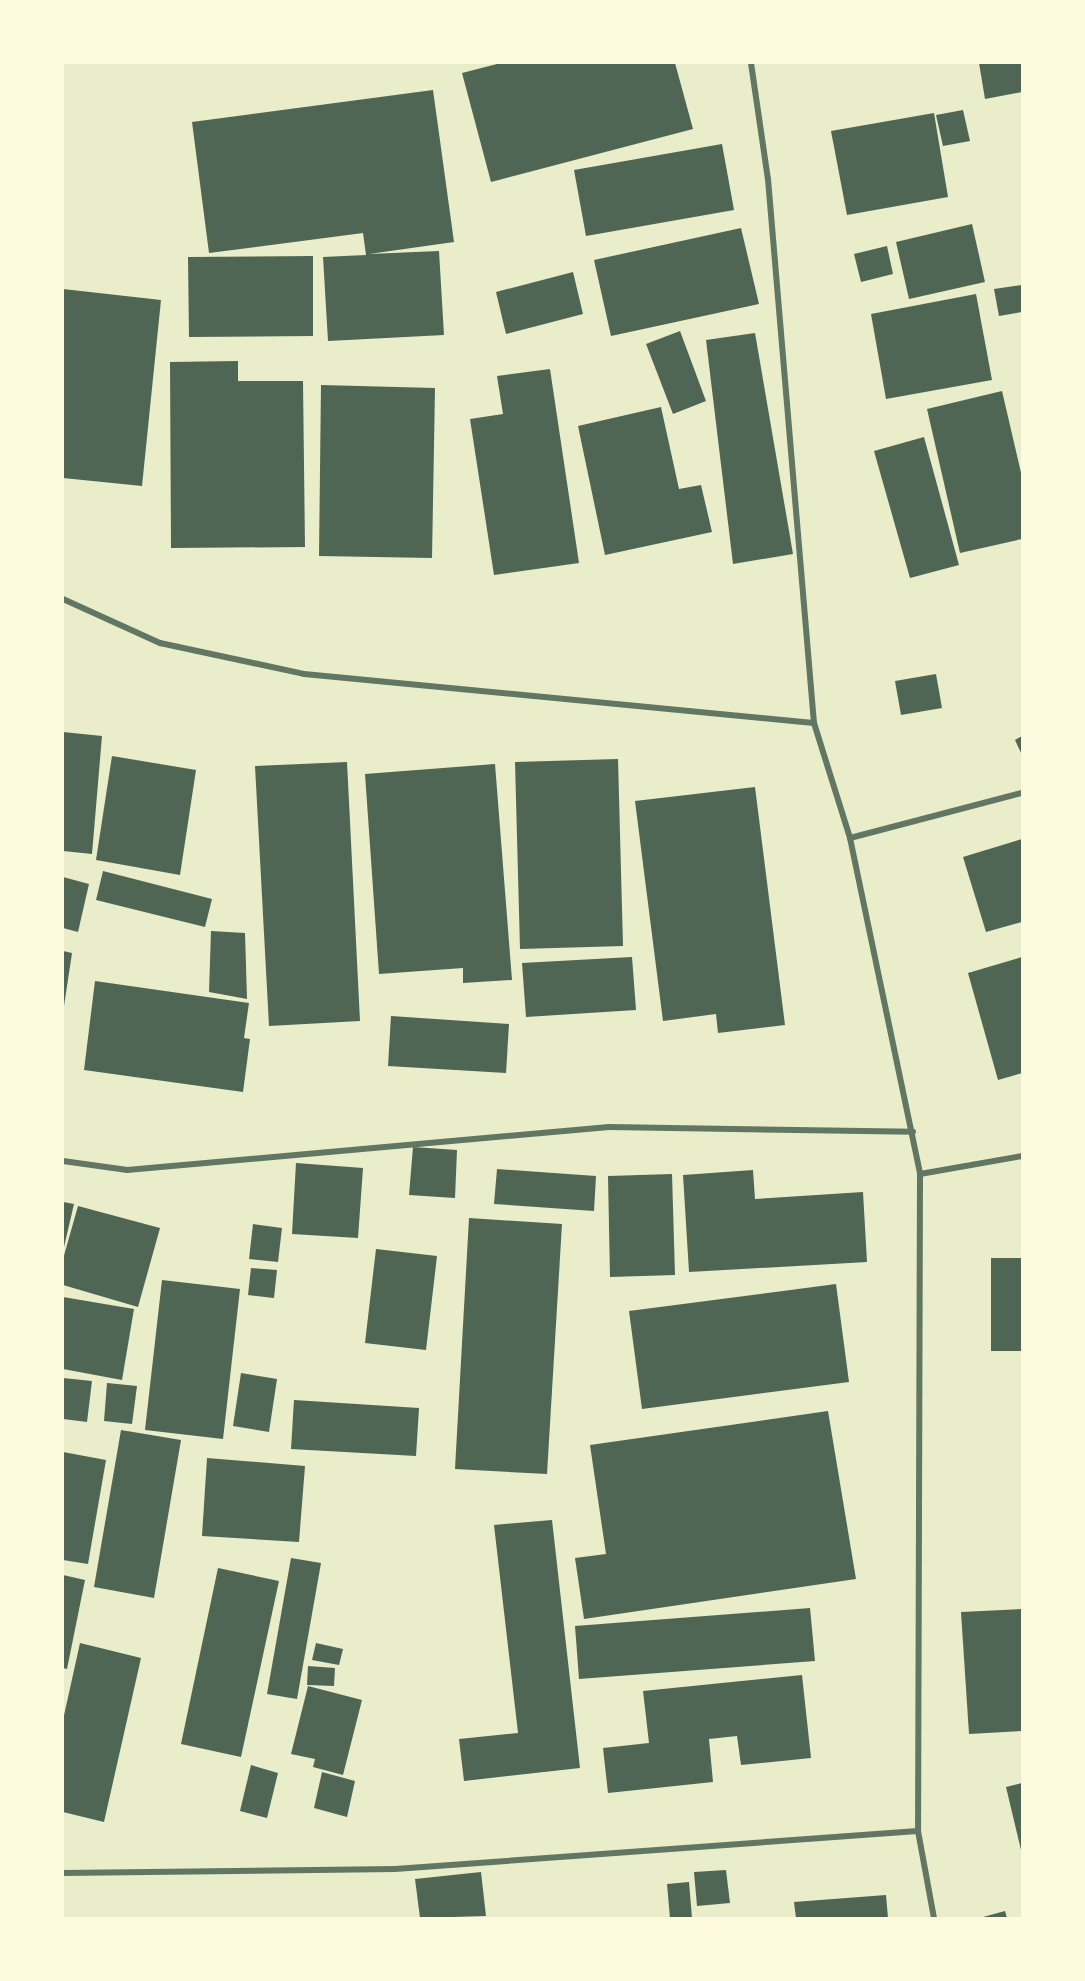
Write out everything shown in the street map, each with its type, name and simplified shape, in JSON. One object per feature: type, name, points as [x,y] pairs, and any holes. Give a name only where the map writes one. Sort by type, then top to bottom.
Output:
[{"type":"street","points":[[751,63],[768,179],[814,723],[850,838],[920,1174],[918,1831],[934,1918]]},
{"type":"street","points":[[63,599],[160,643],[304,674],[814,723]]},
{"type":"street","points":[[850,838],[1022,793]]},
{"type":"street","points":[[63,1161],[127,1170],[609,1127],[913,1132]]},
{"type":"street","points":[[920,1174],[1022,1156]]},
{"type":"street","points":[[63,1874],[395,1869],[918,1831]]},
{"type":"building","points":[[501,63],[675,63],[693,129],[491,182],[462,73]]},
{"type":"building","points":[[979,63],[1022,63],[1022,92],[985,99]]},
{"type":"building","points":[[433,90],[454,242],[369,254],[439,251],[444,335],[328,341],[323,257],[366,255],[363,233],[209,253],[192,122]]},
{"type":"building","points":[[963,110],[970,141],[943,146],[936,115]]},
{"type":"building","points":[[934,113],[948,197],[847,215],[831,131]]},
{"type":"building","points":[[722,144],[734,210],[586,236],[574,170]]},
{"type":"building","points":[[972,224],[985,282],[909,299],[896,242]]},
{"type":"building","points":[[741,228],[759,304],[611,336],[594,260]]},
{"type":"building","points":[[887,246],[893,274],[861,282],[854,254]]},
{"type":"building","points":[[313,256],[313,336],[189,337],[188,257]]},
{"type":"building","points":[[573,272],[583,314],[506,334],[496,292]]},
{"type":"building","points":[[1022,285],[1022,312],[999,316],[994,289]]},
{"type":"building","points":[[63,289],[161,300],[142,486],[63,478]]},
{"type":"building","points":[[976,294],[992,380],[886,399],[871,314]]},
{"type":"building","points":[[680,331],[706,401],[673,414],[646,344]]},
{"type":"building","points":[[755,333],[793,554],[733,564],[706,340]]},
{"type":"building","points":[[238,361],[238,381],[303,381],[305,547],[171,548],[170,362]]},
{"type":"building","points":[[550,369],[579,563],[494,575],[470,419],[503,414],[497,376]]},
{"type":"building","points":[[321,385],[435,388],[432,558],[319,556]]},
{"type":"building","points":[[1002,391],[1022,477],[1022,539],[960,553],[927,409]]},
{"type":"building","points":[[661,407],[679,489],[701,485],[712,532],[605,555],[578,426]]},
{"type":"building","points":[[924,437],[959,565],[910,578],[874,451]]},
{"type":"building","points":[[936,674],[942,708],[901,715],[895,681]]},
{"type":"building","points":[[63,732],[102,736],[92,854],[63,851]]},
{"type":"building","points":[[1022,736],[1022,755],[1015,740]]},
{"type":"building","points":[[112,756],[196,770],[180,875],[96,860]]},
{"type":"building","points":[[618,759],[623,946],[520,949],[515,762]]},
{"type":"building","points":[[347,762],[360,1021],[269,1026],[255,766]]},
{"type":"building","points":[[495,764],[512,980],[463,983],[463,968],[379,974],[365,774]]},
{"type":"building","points":[[755,787],[785,1025],[718,1033],[716,1014],[663,1021],[635,801]]},
{"type":"building","points":[[1022,839],[1022,922],[986,932],[963,857]]},
{"type":"building","points":[[103,871],[212,899],[205,927],[96,900]]},
{"type":"building","points":[[63,877],[89,884],[78,932],[63,928]]},
{"type":"building","points":[[211,931],[245,933],[247,999],[209,992]]},
{"type":"building","points":[[63,951],[72,953],[64,1006],[63,1006]]},
{"type":"building","points":[[632,957],[636,1010],[526,1017],[522,963]]},
{"type":"building","points":[[1022,957],[1022,1073],[998,1080],[968,973]]},
{"type":"building","points":[[95,981],[249,1003],[244,1038],[250,1039],[243,1092],[84,1070]]},
{"type":"building","points":[[391,1016],[509,1024],[506,1073],[388,1066]]},
{"type":"building","points":[[413,1147],[457,1150],[455,1198],[409,1195]]},
{"type":"building","points":[[296,1163],[363,1168],[358,1238],[292,1234]]},
{"type":"building","points":[[497,1169],[596,1176],[594,1211],[494,1204]]},
{"type":"building","points":[[753,1170],[755,1199],[863,1192],[867,1262],[689,1272],[683,1175]]},
{"type":"building","points":[[672,1174],[675,1275],[610,1277],[608,1176]]},
{"type":"building","points":[[63,1202],[74,1204],[64,1247],[63,1247]]},
{"type":"building","points":[[78,1206],[160,1228],[138,1307],[63,1285],[63,1259]]},
{"type":"building","points":[[469,1218],[562,1224],[547,1474],[455,1469]]},
{"type":"building","points":[[253,1224],[282,1228],[278,1262],[249,1259]]},
{"type":"building","points":[[376,1249],[437,1256],[426,1350],[365,1343]]},
{"type":"building","points":[[991,1258],[1022,1258],[1022,1351],[991,1351]]},
{"type":"building","points":[[251,1268],[277,1270],[274,1298],[248,1295]]},
{"type":"building","points":[[162,1280],[240,1289],[223,1439],[145,1430]]},
{"type":"building","points":[[836,1284],[849,1382],[642,1409],[629,1311]]},
{"type":"building","points":[[63,1297],[134,1309],[122,1380],[63,1369]]},
{"type":"building","points":[[241,1373],[277,1379],[269,1432],[233,1426]]},
{"type":"building","points":[[63,1378],[92,1381],[87,1422],[63,1419]]},
{"type":"building","points":[[107,1383],[137,1386],[132,1424],[104,1421]]},
{"type":"building","points":[[294,1400],[419,1408],[416,1456],[291,1449]]},
{"type":"building","points":[[828,1411],[856,1579],[584,1619],[575,1558],[606,1554],[590,1445]]},
{"type":"building","points":[[121,1430],[181,1440],[154,1598],[94,1587]]},
{"type":"building","points":[[63,1452],[106,1460],[88,1564],[63,1560]]},
{"type":"building","points":[[207,1458],[305,1466],[299,1542],[202,1536]]},
{"type":"building","points":[[552,1520],[580,1768],[464,1781],[459,1739],[518,1733],[494,1525]]},
{"type":"building","points":[[291,1558],[321,1563],[297,1699],[267,1694]]},
{"type":"building","points":[[218,1568],[279,1581],[241,1757],[181,1744]]},
{"type":"building","points":[[63,1575],[85,1580],[67,1669],[63,1668]]},
{"type":"building","points":[[810,1608],[815,1661],[579,1679],[575,1626]]},
{"type":"building","points":[[1022,1609],[1022,1731],[969,1734],[961,1612]]},
{"type":"building","points":[[80,1643],[141,1658],[104,1822],[63,1812],[63,1720]]},
{"type":"building","points":[[316,1643],[343,1649],[339,1665],[312,1660]]},
{"type":"building","points":[[308,1666],[335,1668],[334,1686],[307,1685]]},
{"type":"building","points":[[802,1675],[811,1758],[741,1765],[737,1736],[709,1739],[713,1782],[608,1793],[603,1748],[649,1743],[643,1691]]},
{"type":"building","points":[[308,1686],[362,1700],[343,1775],[313,1767],[315,1759],[291,1754]]},
{"type":"building","points":[[251,1765],[278,1773],[267,1818],[240,1811]]},
{"type":"building","points":[[322,1772],[355,1781],[347,1817],[314,1808]]},
{"type":"building","points":[[1022,1783],[1022,1850],[1021,1850],[1006,1787]]},
{"type":"building","points":[[726,1870],[730,1903],[697,1906],[694,1872]]},
{"type":"building","points":[[481,1872],[486,1916],[420,1918],[415,1879]]},
{"type":"building","points":[[689,1882],[692,1918],[670,1918],[667,1884]]},
{"type":"building","points":[[886,1895],[888,1918],[796,1918],[794,1902]]},
{"type":"building","points":[[1005,1911],[1007,1918],[983,1918],[983,1917]]}]
